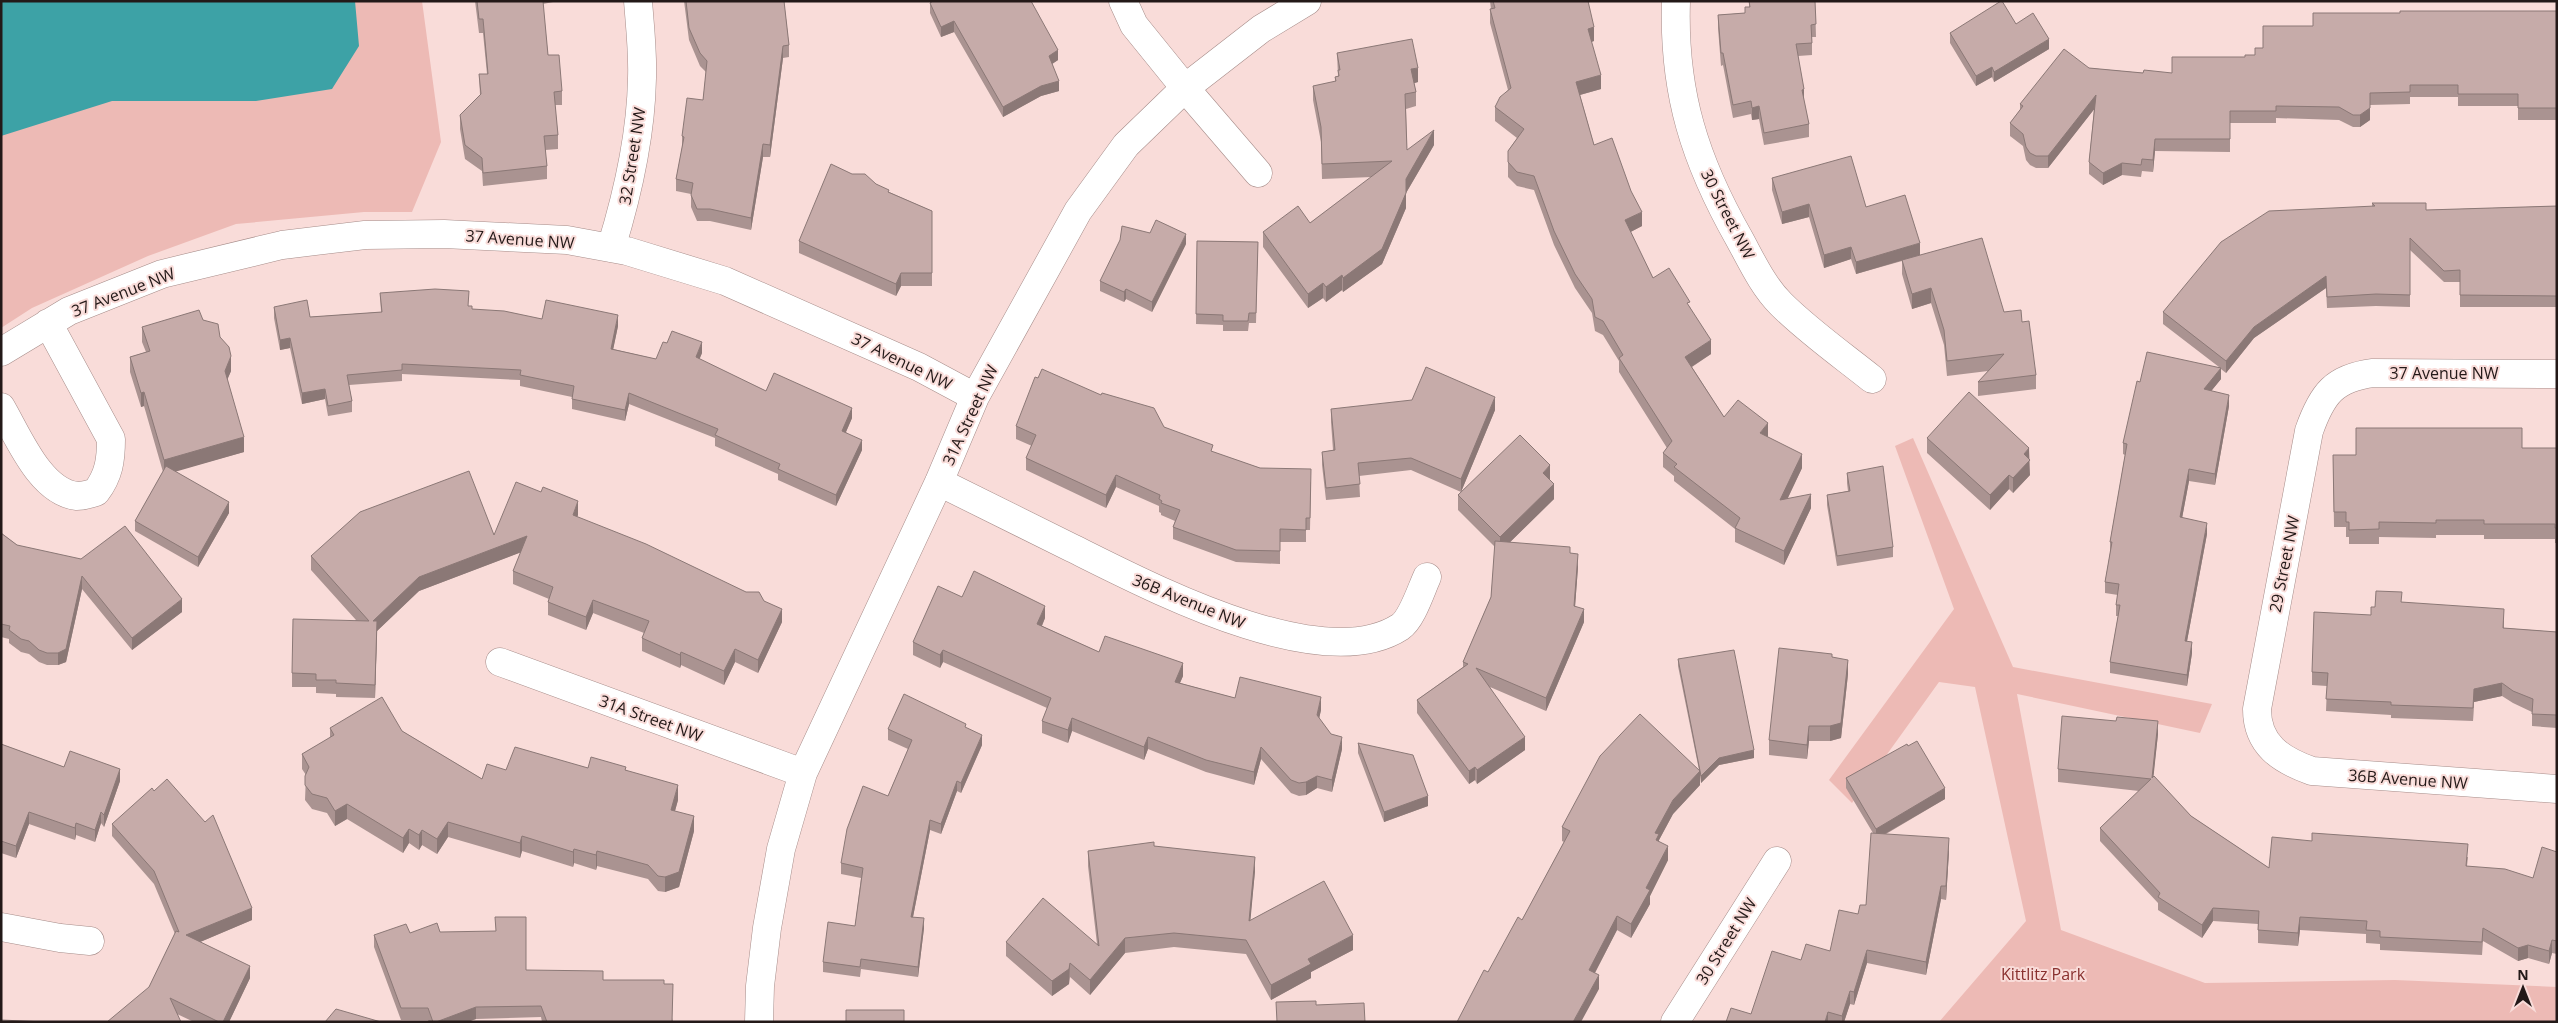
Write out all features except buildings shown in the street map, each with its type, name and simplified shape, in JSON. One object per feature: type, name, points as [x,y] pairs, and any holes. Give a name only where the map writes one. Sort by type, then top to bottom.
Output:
[{"type":"street","name":"32 Street NW","points":[[611,248],[621,215],[639,128],[642,77],[638,1]]},
{"type":"street","points":[[1123,1],[1134,25],[1258,173]]},
{"type":"street","name":"31A Street NW","points":[[759,1022],[767,928],[781,849],[804,773],[939,482],[975,397],[1078,211],[1126,145],[1185,88],[1261,29],[1307,1]]},
{"type":"street","name":"30 Street NW","points":[[1676,1],[1678,70],[1686,117],[1706,174],[1723,211],[1762,280],[1776,298],[1872,379]]},
{"type":"street","name":"37 Avenue NW","points":[[1,352],[69,311],[162,274],[282,245],[365,235],[444,234],[568,240],[627,251],[725,281],[919,368],[975,397]]},
{"type":"street","points":[[1,407],[44,479],[56,489],[78,496],[96,492],[106,480],[111,459],[111,439],[48,323]]},
{"type":"street","name":"37 Avenue NW","points":[[2334,386],[2352,377],[2374,373],[2557,374]]},
{"type":"street","name":"29 Street NW","points":[[2268,746],[2259,732],[2257,720],[2259,693],[2309,431],[2321,400],[2334,386]]},
{"type":"street","name":"36B Avenue NW","points":[[939,482],[1144,583],[1220,617],[1267,631],[1324,641],[1373,640],[1402,626],[1416,602],[1427,577]]},
{"type":"street","name":"31A Street NW","points":[[500,662],[804,773]]},
{"type":"street","name":"36B Avenue NW","points":[[2268,746],[2293,765],[2312,772],[2557,790]]},
{"type":"street","name":"30 Street NW","points":[[1675,1022],[1777,861]]},
{"type":"street","points":[[1,927],[60,938],[90,940]]},
{"type":"green space","points":[[1,1],[422,1],[441,142],[412,212],[364,212],[236,224],[148,256],[32,308],[1,328]]},
{"type":"green space","name":"Kittlitz Park","points":[[1913,438],[2013,667],[2212,704],[2200,733],[2017,694],[2061,930],[2205,983],[2395,980],[2557,987],[2557,1022],[1939,1022],[2026,921],[1975,687],[1939,682],[1852,803],[1829,780],[1954,609],[1895,446]]},
{"type":"water","points":[[1,1],[355,1],[359,46],[332,89],[256,101],[112,101],[1,136]]}]
